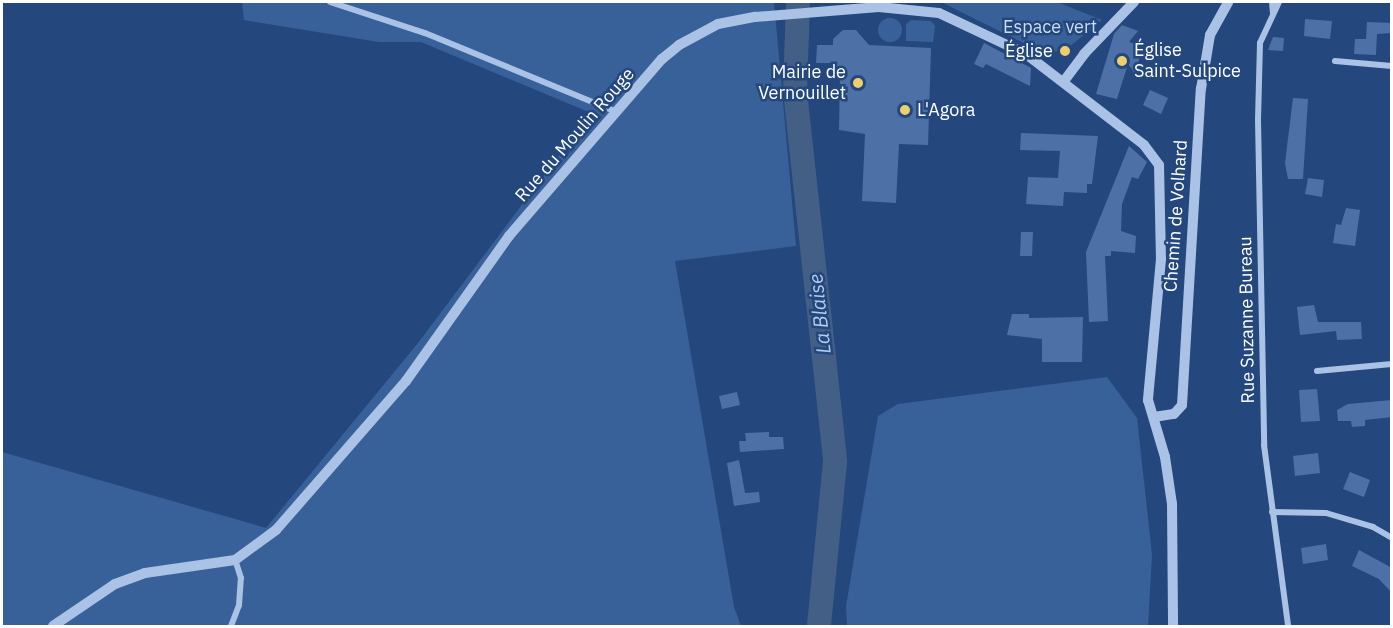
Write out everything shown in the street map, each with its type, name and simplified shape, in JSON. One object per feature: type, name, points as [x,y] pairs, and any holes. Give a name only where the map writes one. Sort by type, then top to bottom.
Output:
[{"type":"street","points":[[330,2],[425,33],[618,112]]},
{"type":"street","points":[[1064,81],[1084,54],[1134,2]]},
{"type":"street","name":"Chemin de Volhard","points":[[1154,417],[1174,414],[1182,405],[1201,89],[1210,36],[1228,2]]},
{"type":"street","name":"Rue Suzanne Bureau","points":[[1272,2],[1273,15]]},
{"type":"street","name":"Rue Suzanne Bureau","points":[[1279,2],[1260,43],[1258,120],[1264,445],[1288,627]]},
{"type":"street","name":"Rue du Moulin Rouge","points":[[53,627],[115,584],[145,573],[235,560],[276,530],[382,409],[509,236],[662,60],[695,34],[718,24],[786,14],[879,7],[939,13],[1026,54],[1064,81]]},
{"type":"street","points":[[1335,61],[1392,66]]},
{"type":"street","name":"Chemin de Volhard","points":[[1064,81],[1144,145],[1159,165],[1161,259],[1149,400],[1172,504],[1173,627]]},
{"type":"street","points":[[1317,371],[1392,364]]},
{"type":"street","points":[[1272,512],[1326,513],[1373,527],[1392,537]]},
{"type":"street","points":[[231,627],[241,578],[235,560]]},
{"type":"green space","points":[[242,2],[774,2],[796,246],[675,261],[734,607],[741,626],[2,626],[2,452],[266,528],[418,343],[591,113],[421,42],[379,42],[244,20]]},
{"type":"green space","name":"Espace vert","points":[[941,2],[1057,2],[1102,20],[1068,48],[1046,54]]},
{"type":"green space","points":[[890,18],[898,22],[902,30],[898,38],[890,42],[882,38],[878,30],[882,22]]},
{"type":"green space","points":[[911,20],[931,21],[935,26],[933,42],[906,41],[906,24]]},
{"type":"green space","points":[[1107,377],[1137,418],[1152,555],[1148,626],[847,626],[846,606],[878,416],[898,404]]},
{"type":"building","points":[[1305,19],[1332,21],[1330,39],[1304,36]]},
{"type":"building","points":[[1367,22],[1392,23],[1392,33],[1377,34],[1376,55],[1354,54],[1355,39],[1366,39]]},
{"type":"building","name":"Église Saint-Sulpice","points":[[1122,25],[1138,31],[1129,42],[1138,45],[1140,55],[1136,75],[1128,64],[1117,99],[1096,94],[1114,34]]},
{"type":"building","points":[[843,30],[856,30],[869,45],[931,48],[928,145],[899,144],[896,203],[862,201],[865,134],[839,130],[840,75],[831,63],[816,63],[817,45],[833,45],[833,39]]},
{"type":"building","points":[[1273,37],[1284,38],[1283,51],[1268,50]]},
{"type":"building","points":[[984,43],[1031,68],[1030,86],[986,64],[983,68],[974,64]]},
{"type":"building","points":[[1150,90],[1168,98],[1161,114],[1143,105]]},
{"type":"building","points":[[1293,98],[1308,99],[1303,179],[1288,179],[1285,163]]},
{"type":"building","points":[[1021,133],[1098,136],[1092,184],[1087,184],[1087,193],[1064,192],[1063,206],[1026,204],[1028,177],[1058,178],[1060,151],[1020,150]]},
{"type":"building","points":[[1129,146],[1147,162],[1138,179],[1132,177],[1122,204],[1121,231],[1136,236],[1135,253],[1111,251],[1111,256],[1105,256],[1108,321],[1089,322],[1086,252]]},
{"type":"building","points":[[1308,178],[1324,180],[1322,197],[1305,194]]},
{"type":"building","points":[[1346,208],[1360,210],[1355,246],[1333,243],[1336,224],[1341,225]]},
{"type":"building","points":[[1021,232],[1033,232],[1032,256],[1020,256]]},
{"type":"building","points":[[1314,305],[1318,322],[1361,322],[1362,339],[1337,340],[1336,331],[1300,335],[1297,307]]},
{"type":"building","points":[[1012,314],[1029,314],[1029,318],[1083,317],[1082,362],[1042,362],[1042,339],[1007,335]]},
{"type":"building","points":[[1317,389],[1320,421],[1301,422],[1299,390]]},
{"type":"building","points":[[737,392],[740,405],[722,409],[719,396]]},
{"type":"building","points":[[1392,400],[1392,417],[1365,420],[1365,426],[1352,427],[1351,421],[1338,421],[1337,410],[1348,404]]},
{"type":"building","points":[[769,432],[769,437],[783,437],[784,449],[740,452],[739,441],[746,441],[745,433]]},
{"type":"building","points":[[1318,453],[1320,473],[1295,476],[1293,456]]},
{"type":"building","points":[[739,460],[745,493],[759,492],[760,502],[734,506],[727,463]]},
{"type":"building","points":[[1350,472],[1370,480],[1364,497],[1343,489]]},
{"type":"building","points":[[1326,544],[1328,560],[1303,564],[1301,548]]},
{"type":"building","points":[[1359,550],[1392,568],[1392,593],[1379,579],[1352,566]]},
{"type":"waterway","name":"La Blaise","points":[[798,2],[795,91],[835,462],[819,626]]},
{"type":"place","name":"Église","points":[[1065,51]]},
{"type":"place","name":"Église Saint-Sulpice","points":[[1122,61]]},
{"type":"place","name":"Mairie de Vernouillet","points":[[858,83]]},
{"type":"place","name":"L'Agora","points":[[905,110]]}]
